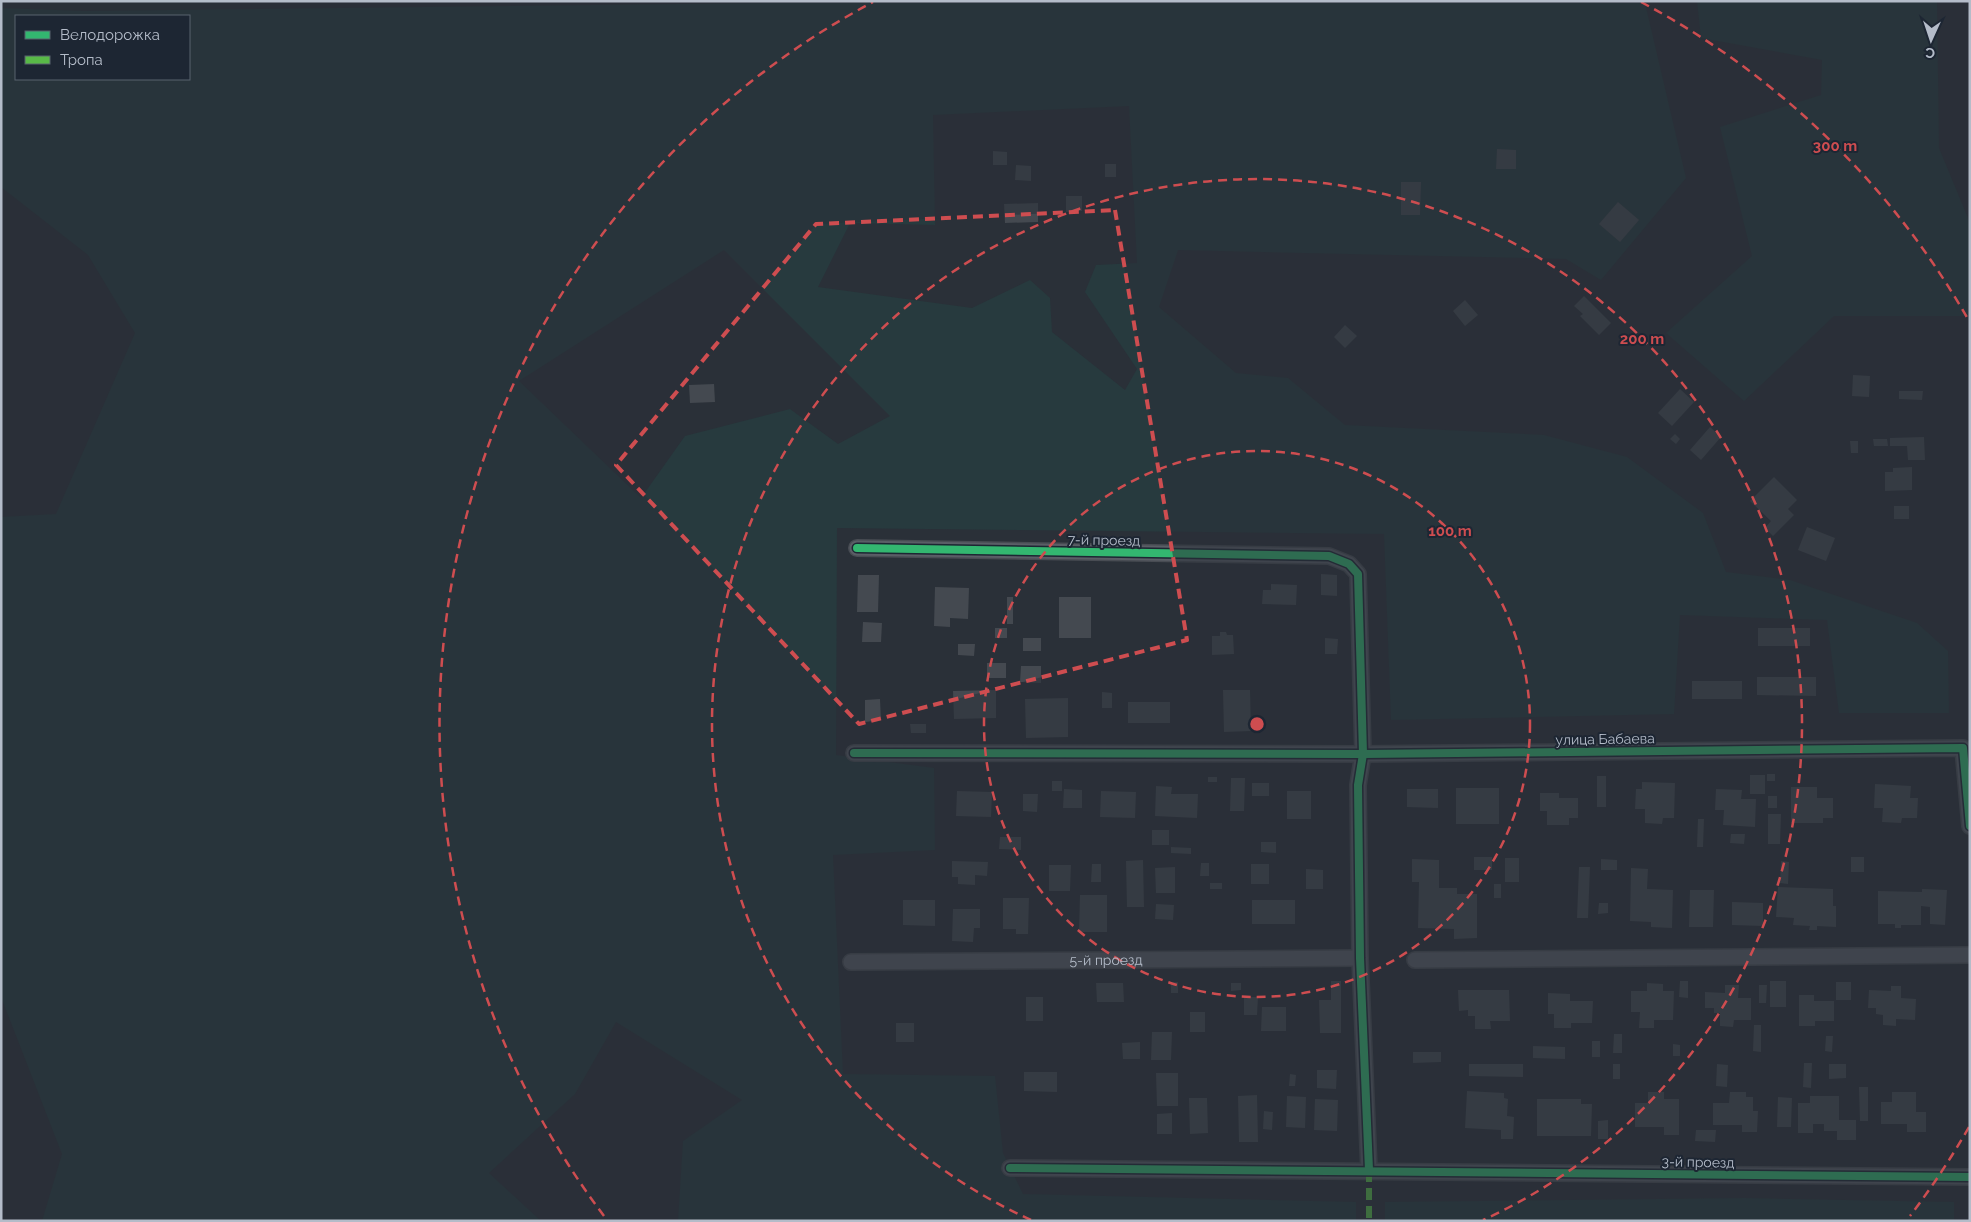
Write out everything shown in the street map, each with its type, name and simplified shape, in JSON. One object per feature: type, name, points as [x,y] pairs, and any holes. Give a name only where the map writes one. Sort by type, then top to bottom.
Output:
[{"type":"street","name":"7-й проезд","points":[[857,548],[1329,556],[1349,564],[1358,574],[1363,754]]},
{"type":"street","name":"улица Бабаева","points":[[1363,754],[1962,748],[1970,826]]},
{"type":"street","points":[[854,753],[1363,754],[1358,784],[1360,958],[1369,1170]]},
{"type":"street","points":[[1415,960],[1970,955]]},
{"type":"street","name":"5-й проезд","points":[[852,962],[1360,958]]},
{"type":"street","name":"3-й проезд","points":[[1010,1168],[1970,1177]]},
{"type":"highlighted area","points":[[1115,210],[1187,640],[859,724],[616,465],[816,224]]},
{"type":"green space","points":[[1697,1],[1937,1],[1939,148],[1970,223],[1970,316],[1834,316],[1744,401],[1666,333],[1752,256],[1720,127],[1821,95],[1822,60],[1701,38]]},
{"type":"green space","points":[[768,3],[1645,3],[1686,178],[1601,280],[1566,259],[1178,250],[1159,307],[1236,373],[1288,378],[1345,425],[1544,435],[1627,457],[1703,513],[1726,572],[1790,580],[1917,623],[1948,651],[1949,713],[1839,713],[1827,620],[1680,615],[1674,714],[1391,720],[1384,534],[837,528],[836,755],[934,768],[935,850],[833,855],[843,1074],[995,1076],[1003,1153],[1023,1194],[1356,1202],[1356,1221],[678,1221],[683,1141],[742,1100],[616,1022],[575,1094],[489,1173],[541,1221],[42,1221],[62,1154],[1,997],[1,517],[56,514],[135,333],[88,255],[1,187],[1,8],[84,11]],"holes":[[[1129,106],[1137,263],[1096,265],[1085,292],[1137,369],[1125,390],[1052,332],[1050,298],[1030,280],[972,308],[818,287],[850,223],[935,225],[933,115]],[[724,250],[890,416],[838,444],[790,409],[685,436],[641,498],[519,381]]]},
{"type":"green space","points":[[1745,1198],[1954,1202],[1954,1221],[1385,1221],[1385,1202]]},
{"type":"building","points":[[1497,149],[1516,150],[1516,169],[1496,169]]},
{"type":"building","points":[[993,151],[1007,152],[1007,165],[993,165]]},
{"type":"building","points":[[1105,164],[1116,164],[1116,177],[1105,177]]},
{"type":"building","points":[[1016,165],[1031,166],[1031,181],[1015,180]]},
{"type":"building","points":[[1401,182],[1421,182],[1420,215],[1401,215]]},
{"type":"building","points":[[1066,196],[1082,196],[1082,211],[1066,212]]},
{"type":"building","points":[[1618,202],[1639,220],[1620,242],[1599,224]]},
{"type":"building","points":[[1038,203],[1038,222],[1005,223],[1004,204]]},
{"type":"building","points":[[1584,296],[1611,323],[1599,335],[1580,316],[1583,314],[1574,306]]},
{"type":"building","points":[[1465,300],[1478,315],[1465,326],[1453,311]]},
{"type":"building","points":[[1345,325],[1357,336],[1345,348],[1334,337]]},
{"type":"building","points":[[1853,375],[1870,376],[1869,397],[1852,396]]},
{"type":"building","points":[[714,384],[715,402],[690,403],[689,385]]},
{"type":"building","points":[[1680,389],[1694,402],[1672,426],[1658,413]]},
{"type":"building","points":[[1899,391],[1923,391],[1922,400],[1899,399]]},
{"type":"building","points":[[1710,427],[1721,437],[1701,460],[1690,450]]},
{"type":"building","points":[[1675,434],[1680,439],[1676,444],[1670,439]]},
{"type":"building","points":[[1924,437],[1925,460],[1908,460],[1907,446],[1890,446],[1890,438]]},
{"type":"building","points":[[1873,439],[1887,439],[1888,446],[1874,446]]},
{"type":"building","points":[[1850,441],[1858,441],[1858,453],[1851,453]]},
{"type":"building","points":[[1912,467],[1912,490],[1885,491],[1885,472],[1893,472],[1893,468]]},
{"type":"building","points":[[1774,477],[1797,500],[1788,509],[1794,515],[1773,536],[1765,528],[1771,521],[1750,501]]},
{"type":"building","points":[[1894,506],[1909,506],[1909,519],[1894,519]]},
{"type":"building","points":[[1807,527],[1835,538],[1826,561],[1798,550]]},
{"type":"building","points":[[1321,574],[1337,575],[1337,596],[1321,595]]},
{"type":"building","points":[[858,575],[879,575],[878,612],[857,612]]},
{"type":"building","points":[[1271,584],[1297,585],[1296,605],[1262,604],[1263,590],[1271,590]]},
{"type":"building","points":[[935,587],[969,588],[968,619],[950,618],[950,627],[934,626]]},
{"type":"building","points":[[1007,597],[1013,597],[1013,624],[1007,624]]},
{"type":"building","points":[[1059,597],[1091,597],[1091,638],[1059,638]]},
{"type":"building","points":[[863,622],[882,623],[881,642],[862,642]]},
{"type":"building","points":[[995,628],[1007,628],[1007,638],[995,638]]},
{"type":"building","points":[[1758,628],[1810,628],[1810,646],[1758,646]]},
{"type":"building","points":[[1220,632],[1233,635],[1234,654],[1212,655],[1212,636],[1220,636]]},
{"type":"building","points":[[1023,638],[1041,638],[1041,651],[1023,651]]},
{"type":"building","points":[[1325,638],[1338,639],[1337,654],[1325,654]]},
{"type":"building","points":[[958,644],[975,644],[974,656],[958,655]]},
{"type":"building","points":[[987,663],[1006,663],[1006,678],[987,678]]},
{"type":"building","points":[[1021,666],[1041,666],[1041,683],[1020,682]]},
{"type":"building","points":[[1757,677],[1816,677],[1816,696],[1757,695]]},
{"type":"building","points":[[1692,681],[1742,681],[1742,699],[1692,699]]},
{"type":"building","points":[[996,690],[996,718],[954,719],[953,691]]},
{"type":"building","points":[[1223,690],[1250,690],[1251,731],[1224,732]]},
{"type":"building","points":[[1102,692],[1112,693],[1112,708],[1102,708]]},
{"type":"building","points":[[1068,698],[1068,737],[1026,738],[1025,699]]},
{"type":"building","points":[[880,699],[881,721],[865,722],[865,700]]},
{"type":"building","points":[[1128,702],[1170,702],[1170,723],[1128,723]]},
{"type":"building","points":[[910,724],[926,724],[926,733],[911,733]]},
{"type":"building","points":[[1767,774],[1775,774],[1775,781],[1767,781]]},
{"type":"building","points":[[1750,775],[1765,775],[1765,794],[1750,794]]},
{"type":"building","points":[[1597,776],[1606,776],[1606,807],[1597,807]]},
{"type":"building","points":[[1208,777],[1217,777],[1217,782],[1208,782]]},
{"type":"building","points":[[1231,778],[1245,778],[1244,811],[1230,811]]},
{"type":"building","points":[[1052,781],[1062,781],[1062,791],[1052,791]]},
{"type":"building","points":[[1642,782],[1675,783],[1674,818],[1663,818],[1662,824],[1645,823],[1645,809],[1635,809],[1636,789],[1642,789]]},
{"type":"building","points":[[1252,783],[1269,783],[1269,796],[1252,796]]},
{"type":"building","points":[[1875,784],[1911,786],[1910,798],[1918,798],[1917,818],[1902,818],[1901,823],[1882,822],[1883,808],[1874,808]]},
{"type":"building","points":[[1156,786],[1172,787],[1171,794],[1198,794],[1197,818],[1155,816]]},
{"type":"building","points":[[1791,787],[1817,787],[1817,798],[1833,798],[1833,818],[1823,818],[1823,823],[1791,823]]},
{"type":"building","points":[[1456,788],[1499,788],[1499,824],[1456,824]]},
{"type":"building","points":[[1064,789],[1082,790],[1082,808],[1063,808]]},
{"type":"building","points":[[1407,789],[1438,789],[1438,808],[1407,807]]},
{"type":"building","points":[[1716,789],[1742,790],[1741,799],[1756,799],[1755,827],[1723,825],[1724,810],[1715,810]]},
{"type":"building","points":[[957,791],[992,792],[991,817],[956,816]]},
{"type":"building","points":[[1101,791],[1136,792],[1135,818],[1100,817]]},
{"type":"building","points":[[1287,791],[1311,791],[1311,819],[1287,819]]},
{"type":"building","points":[[1540,793],[1559,793],[1559,798],[1578,798],[1578,818],[1569,818],[1569,825],[1547,825],[1547,811],[1540,811]]},
{"type":"building","points":[[1023,794],[1038,794],[1037,812],[1023,811]]},
{"type":"building","points":[[1768,796],[1777,796],[1777,808],[1768,808]]},
{"type":"building","points":[[1768,814],[1781,814],[1780,844],[1768,844]]},
{"type":"building","points":[[1698,819],[1704,819],[1703,847],[1697,847]]},
{"type":"building","points":[[1152,830],[1169,830],[1169,845],[1152,845]]},
{"type":"building","points":[[1731,834],[1745,834],[1744,844],[1730,843]]},
{"type":"building","points":[[1000,837],[1021,837],[1021,850],[999,849]]},
{"type":"building","points":[[1261,842],[1276,842],[1276,853],[1261,852]]},
{"type":"building","points":[[1171,847],[1191,848],[1191,854],[1171,853]]},
{"type":"building","points":[[1474,857],[1492,857],[1492,870],[1474,870]]},
{"type":"building","points":[[1851,857],[1864,857],[1864,872],[1851,872]]},
{"type":"building","points":[[1505,858],[1519,858],[1519,882],[1505,882]]},
{"type":"building","points":[[1412,859],[1439,860],[1439,888],[1457,888],[1457,894],[1477,894],[1477,938],[1454,939],[1454,929],[1418,928],[1419,882],[1412,882]]},
{"type":"building","points":[[1601,859],[1617,860],[1617,870],[1601,870]]},
{"type":"building","points":[[1143,860],[1144,907],[1127,907],[1126,861]]},
{"type":"building","points":[[952,861],[988,862],[987,876],[975,875],[975,885],[958,884],[958,877],[952,877]]},
{"type":"building","points":[[1781,861],[1789,862],[1788,884],[1780,883]]},
{"type":"building","points":[[1201,863],[1209,863],[1209,876],[1200,876]]},
{"type":"building","points":[[1092,864],[1101,864],[1101,882],[1091,882]]},
{"type":"building","points":[[1251,864],[1269,864],[1269,884],[1251,884]]},
{"type":"building","points":[[1049,865],[1071,865],[1070,891],[1049,891]]},
{"type":"building","points":[[1175,867],[1175,893],[1156,893],[1155,868]]},
{"type":"building","points":[[1579,867],[1590,867],[1588,918],[1577,918]]},
{"type":"building","points":[[1631,868],[1648,869],[1647,889],[1673,890],[1672,928],[1651,927],[1651,922],[1630,921]]},
{"type":"building","points":[[1306,869],[1323,870],[1323,889],[1306,889]]},
{"type":"building","points":[[1210,883],[1222,883],[1222,889],[1210,889]]},
{"type":"building","points":[[1494,884],[1501,884],[1501,898],[1494,898]]},
{"type":"building","points":[[1778,887],[1833,889],[1833,906],[1836,906],[1836,927],[1817,926],[1817,930],[1809,930],[1810,926],[1793,925],[1794,918],[1776,917]]},
{"type":"building","points":[[1922,889],[1947,890],[1945,925],[1930,924],[1930,907],[1921,906],[1921,925],[1901,925],[1901,928],[1895,928],[1895,924],[1878,924],[1878,891],[1922,892]]},
{"type":"building","points":[[1690,890],[1714,890],[1713,927],[1689,927]]},
{"type":"building","points":[[1080,895],[1107,895],[1107,932],[1079,932]]},
{"type":"building","points":[[1003,898],[1029,898],[1028,934],[1016,934],[1016,929],[1003,929]]},
{"type":"building","points":[[903,900],[935,900],[935,926],[903,925]]},
{"type":"building","points":[[1252,900],[1295,900],[1295,924],[1252,924]]},
{"type":"building","points":[[1732,902],[1763,903],[1763,926],[1732,925]]},
{"type":"building","points":[[1599,903],[1608,903],[1608,913],[1598,914]]},
{"type":"building","points":[[1156,904],[1174,905],[1173,920],[1155,919]]},
{"type":"building","points":[[953,909],[980,909],[980,928],[974,928],[973,942],[952,941]]},
{"type":"building","points":[[1331,981],[1341,981],[1341,1033],[1320,1033],[1319,1000],[1331,1000]]},
{"type":"building","points":[[1680,981],[1688,981],[1688,998],[1679,997]]},
{"type":"building","points":[[1770,981],[1786,981],[1786,1007],[1770,1007]]},
{"type":"building","points":[[1171,982],[1178,982],[1178,993],[1171,993]]},
{"type":"building","points":[[1836,982],[1851,982],[1851,1000],[1836,1000]]},
{"type":"building","points":[[1096,983],[1123,983],[1124,1002],[1097,1002]]},
{"type":"building","points":[[1231,983],[1241,983],[1241,990],[1231,991]]},
{"type":"building","points":[[1647,983],[1663,984],[1663,991],[1674,991],[1673,1020],[1654,1020],[1654,1028],[1639,1028],[1640,1012],[1631,1012],[1631,991],[1647,991]]},
{"type":"building","points":[[1725,985],[1739,985],[1738,998],[1751,998],[1751,1020],[1734,1020],[1733,1027],[1720,1026],[1720,1013],[1714,1013],[1714,1008],[1705,1008],[1705,992],[1725,993]]},
{"type":"building","points":[[1759,985],[1767,985],[1766,1003],[1759,1003]]},
{"type":"building","points":[[1891,986],[1901,986],[1901,998],[1916,999],[1915,1020],[1896,1019],[1896,1026],[1883,1025],[1883,1015],[1876,1014],[1876,1008],[1868,1008],[1869,990],[1891,991]]},
{"type":"building","points":[[1458,990],[1509,990],[1510,1021],[1490,1021],[1491,1029],[1475,1029],[1475,1016],[1468,1016],[1468,1010],[1459,1011]]},
{"type":"building","points":[[1548,993],[1570,994],[1570,1001],[1593,1001],[1592,1023],[1571,1023],[1571,1028],[1554,1028],[1554,1014],[1548,1014]]},
{"type":"building","points":[[1799,995],[1814,995],[1814,1001],[1834,1001],[1834,1021],[1815,1021],[1815,1026],[1799,1026]]},
{"type":"building","points":[[1026,997],[1043,997],[1043,1021],[1026,1021]]},
{"type":"building","points":[[1244,997],[1258,997],[1257,1015],[1244,1015]]},
{"type":"building","points":[[1262,1007],[1286,1007],[1286,1031],[1261,1031]]},
{"type":"building","points":[[1190,1012],[1205,1012],[1205,1032],[1190,1032]]},
{"type":"building","points":[[896,1023],[914,1023],[914,1042],[896,1042]]},
{"type":"building","points":[[1754,1025],[1761,1025],[1761,1052],[1753,1051]]},
{"type":"building","points":[[1152,1032],[1172,1032],[1171,1060],[1151,1060]]},
{"type":"building","points":[[1614,1034],[1622,1034],[1622,1053],[1613,1053]]},
{"type":"building","points":[[1826,1036],[1833,1036],[1832,1052],[1825,1051]]},
{"type":"building","points":[[1592,1041],[1600,1041],[1600,1057],[1592,1057]]},
{"type":"building","points":[[1140,1042],[1140,1059],[1123,1059],[1122,1043]]},
{"type":"building","points":[[1673,1044],[1680,1045],[1680,1056],[1673,1056]]},
{"type":"building","points":[[1533,1046],[1565,1047],[1565,1059],[1533,1058]]},
{"type":"building","points":[[1413,1052],[1441,1052],[1441,1062],[1413,1063]]},
{"type":"building","points":[[1804,1063],[1812,1063],[1811,1088],[1803,1087]]},
{"type":"building","points":[[1469,1064],[1523,1064],[1523,1077],[1469,1076]]},
{"type":"building","points":[[1613,1064],[1620,1064],[1620,1079],[1613,1079]]},
{"type":"building","points":[[1717,1064],[1728,1065],[1727,1087],[1716,1086]]},
{"type":"building","points":[[1829,1064],[1846,1064],[1846,1078],[1829,1079]]},
{"type":"building","points":[[1317,1070],[1337,1070],[1336,1089],[1317,1088]]},
{"type":"building","points":[[1024,1072],[1057,1072],[1057,1092],[1024,1091]]},
{"type":"building","points":[[1156,1073],[1178,1073],[1178,1106],[1157,1106]]},
{"type":"building","points":[[1290,1074],[1296,1075],[1295,1086],[1289,1086]]},
{"type":"building","points":[[1859,1087],[1868,1087],[1868,1121],[1860,1121]]},
{"type":"building","points":[[1467,1091],[1504,1093],[1504,1098],[1508,1099],[1507,1116],[1514,1117],[1513,1139],[1501,1139],[1501,1130],[1465,1128]]},
{"type":"building","points":[[1648,1092],[1664,1092],[1664,1099],[1679,1099],[1679,1135],[1664,1135],[1664,1127],[1635,1127],[1635,1103],[1648,1103]]},
{"type":"building","points":[[1730,1092],[1746,1092],[1746,1097],[1753,1097],[1753,1111],[1758,1111],[1757,1132],[1742,1132],[1742,1125],[1713,1125],[1713,1103],[1729,1103]]},
{"type":"building","points":[[1892,1092],[1916,1092],[1916,1112],[1926,1112],[1926,1132],[1907,1132],[1907,1124],[1881,1124],[1881,1102],[1892,1102]]},
{"type":"building","points":[[1257,1095],[1258,1142],[1239,1142],[1238,1096]]},
{"type":"building","points":[[1287,1096],[1306,1097],[1305,1128],[1286,1127]]},
{"type":"building","points":[[1810,1096],[1839,1096],[1839,1120],[1856,1120],[1856,1140],[1837,1140],[1837,1131],[1824,1131],[1824,1124],[1813,1124],[1813,1133],[1798,1133],[1798,1103],[1810,1103]]},
{"type":"building","points":[[1778,1097],[1792,1098],[1791,1127],[1777,1127]]},
{"type":"building","points":[[1189,1098],[1207,1098],[1208,1133],[1190,1134]]},
{"type":"building","points":[[1315,1099],[1338,1100],[1337,1131],[1314,1130]]},
{"type":"building","points":[[1537,1099],[1581,1099],[1581,1104],[1592,1104],[1591,1136],[1537,1136]]},
{"type":"building","points":[[1264,1111],[1273,1112],[1272,1130],[1263,1129]]},
{"type":"building","points":[[1172,1113],[1172,1134],[1157,1134],[1157,1114]]},
{"type":"building","points":[[1608,1120],[1608,1139],[1598,1139],[1598,1121]]},
{"type":"building","points":[[1696,1130],[1716,1130],[1715,1142],[1695,1141]]},
{"type":"marked path","points":[[1369,1170],[1369,1221]]},
{"type":"cycle path","points":[[857,548],[1329,556],[1349,564],[1358,574],[1363,754],[1358,785],[1360,958],[1369,1170]]},
{"type":"cycle path","points":[[854,753],[1363,754],[1963,748],[1970,826]]},
{"type":"cycle path","points":[[1010,1168],[1970,1177]]}]
